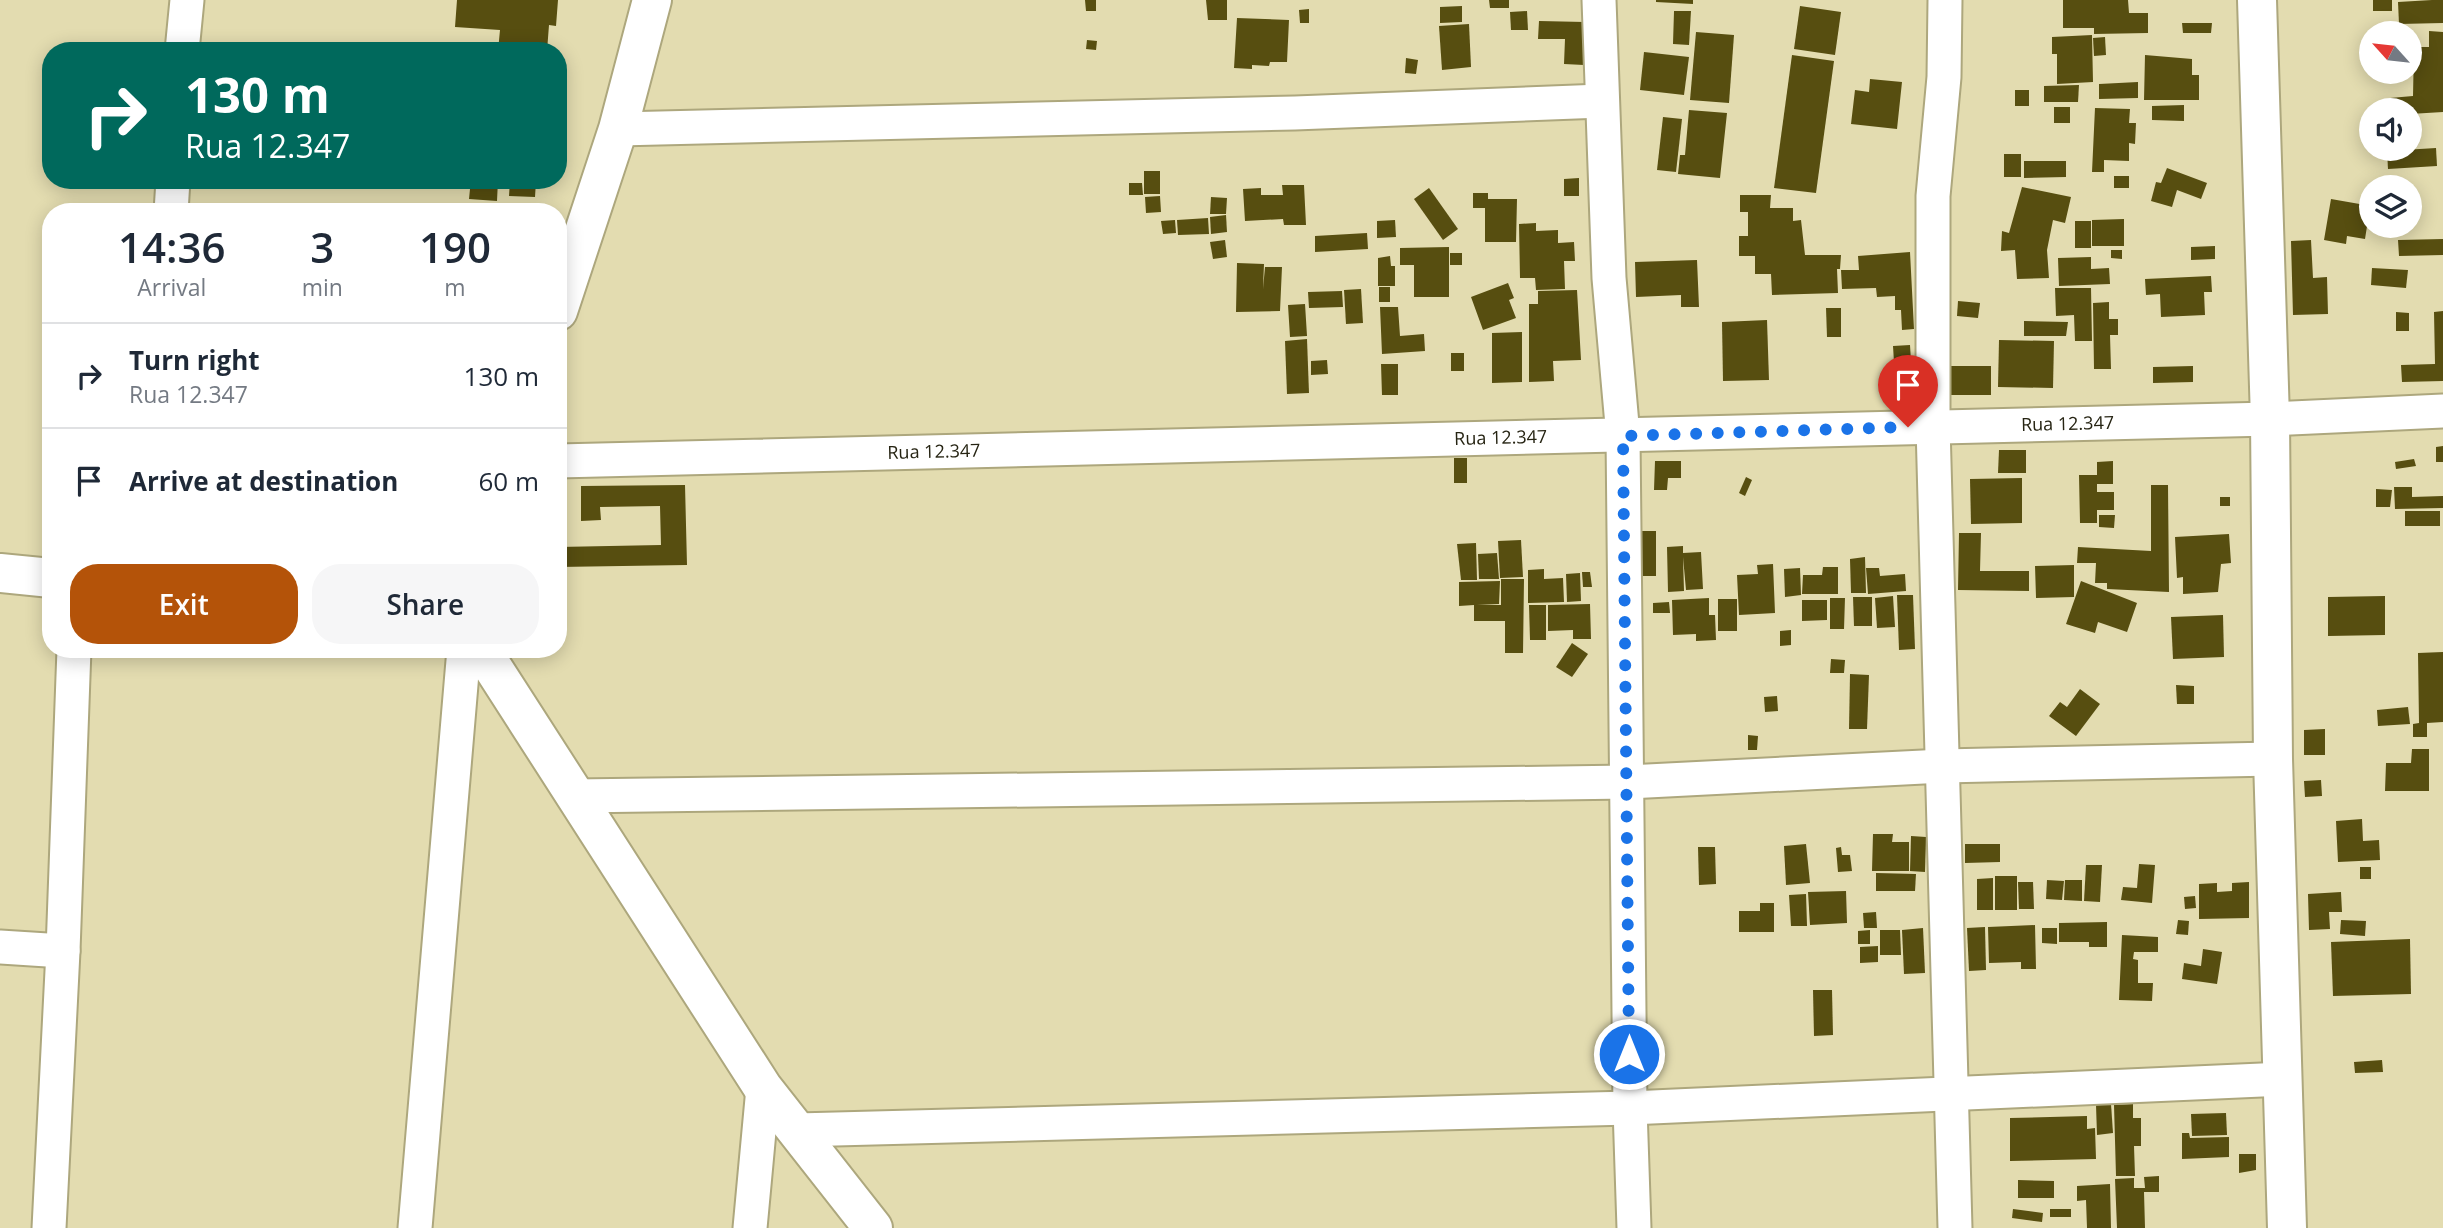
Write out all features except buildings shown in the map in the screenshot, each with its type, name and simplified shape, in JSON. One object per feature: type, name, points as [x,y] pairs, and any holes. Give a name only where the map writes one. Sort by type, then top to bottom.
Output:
[{"type":"street","points":[[183,42],[187,0]]},
{"type":"street","points":[[567,285],[618,129],[652,0]]},
{"type":"street","points":[[1599,0],[1609,278],[1623,436],[1630,1108],[1634,1228]]},
{"type":"street","points":[[1945,0],[1944,77],[1933,196],[1933,426],[1955,1228]]},
{"type":"street","points":[[2257,0],[2270,419],[2273,759],[2287,1228]]},
{"type":"street","points":[[618,129],[1295,113],[1602,102]]},
{"type":"street","name":"Rua 12.347","points":[[567,461],[2270,419],[2443,411]]},
{"type":"street","points":[[0,573],[42,577]]},
{"type":"street","points":[[49,1228],[74,658]]},
{"type":"street","points":[[415,1228],[463,658]]},
{"type":"street","points":[[487,658],[763,1088],[873,1228]]},
{"type":"street","points":[[574,796],[1628,782],[1943,766],[2273,759]]},
{"type":"street","points":[[0,947],[63,951]]},
{"type":"street","points":[[797,1130],[1630,1108],[2284,1079]]},
{"type":"street","points":[[750,1228],[763,1088]]},
{"type":"route","points":[[1629,1054],[1623,436],[1908,427]]}]
